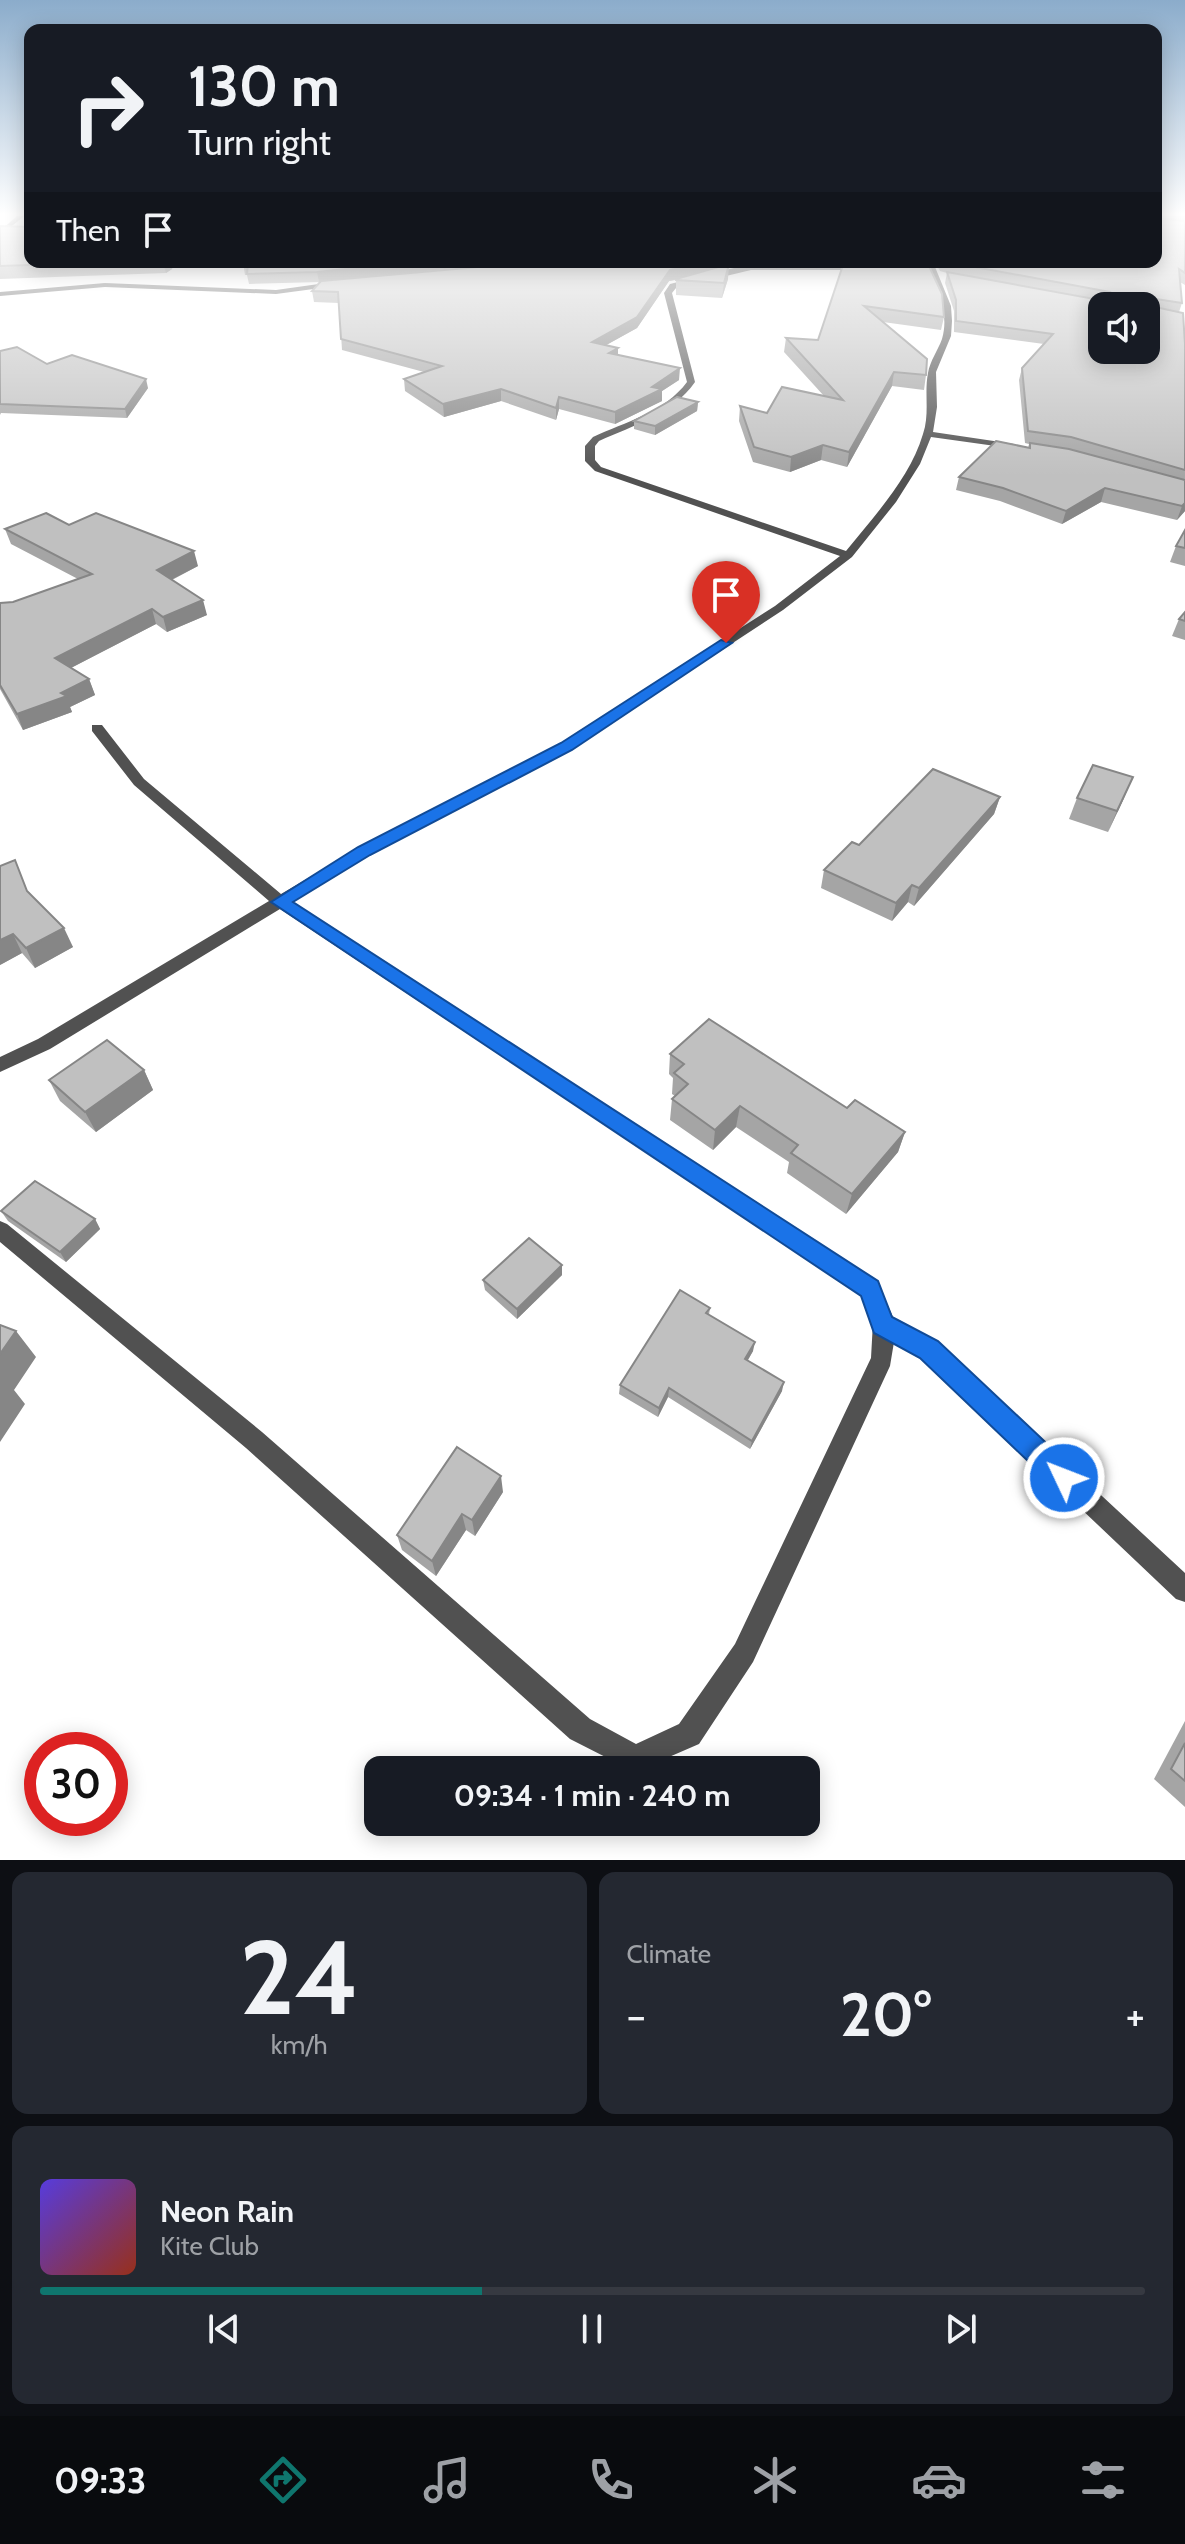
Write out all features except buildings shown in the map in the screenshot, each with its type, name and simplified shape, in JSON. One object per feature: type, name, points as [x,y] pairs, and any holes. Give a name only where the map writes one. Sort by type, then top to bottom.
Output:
[{"type":"street","points":[[671,303],[691,382],[687,390],[664,406],[596,439],[590,446],[590,461],[598,469],[848,555]]},
{"type":"street","points":[[0,1065],[44,1044],[364,851],[566,746],[779,608],[848,555],[891,502],[915,464],[928,434],[933,407],[932,372],[947,336],[946,303]]},
{"type":"street","points":[[928,434],[1031,450]]},
{"type":"street","points":[[0,1230],[254,1440],[580,1729],[635,1758],[689,1734],[744,1653],[882,1359],[883,1325],[870,1289],[280,902],[139,782],[97,728]]},
{"type":"street","points":[[883,1325],[929,1350],[1185,1590]]},
{"type":"route","points":[[726,643],[566,746],[364,851],[280,902],[870,1289],[883,1325],[929,1350],[1064,1478]]}]
